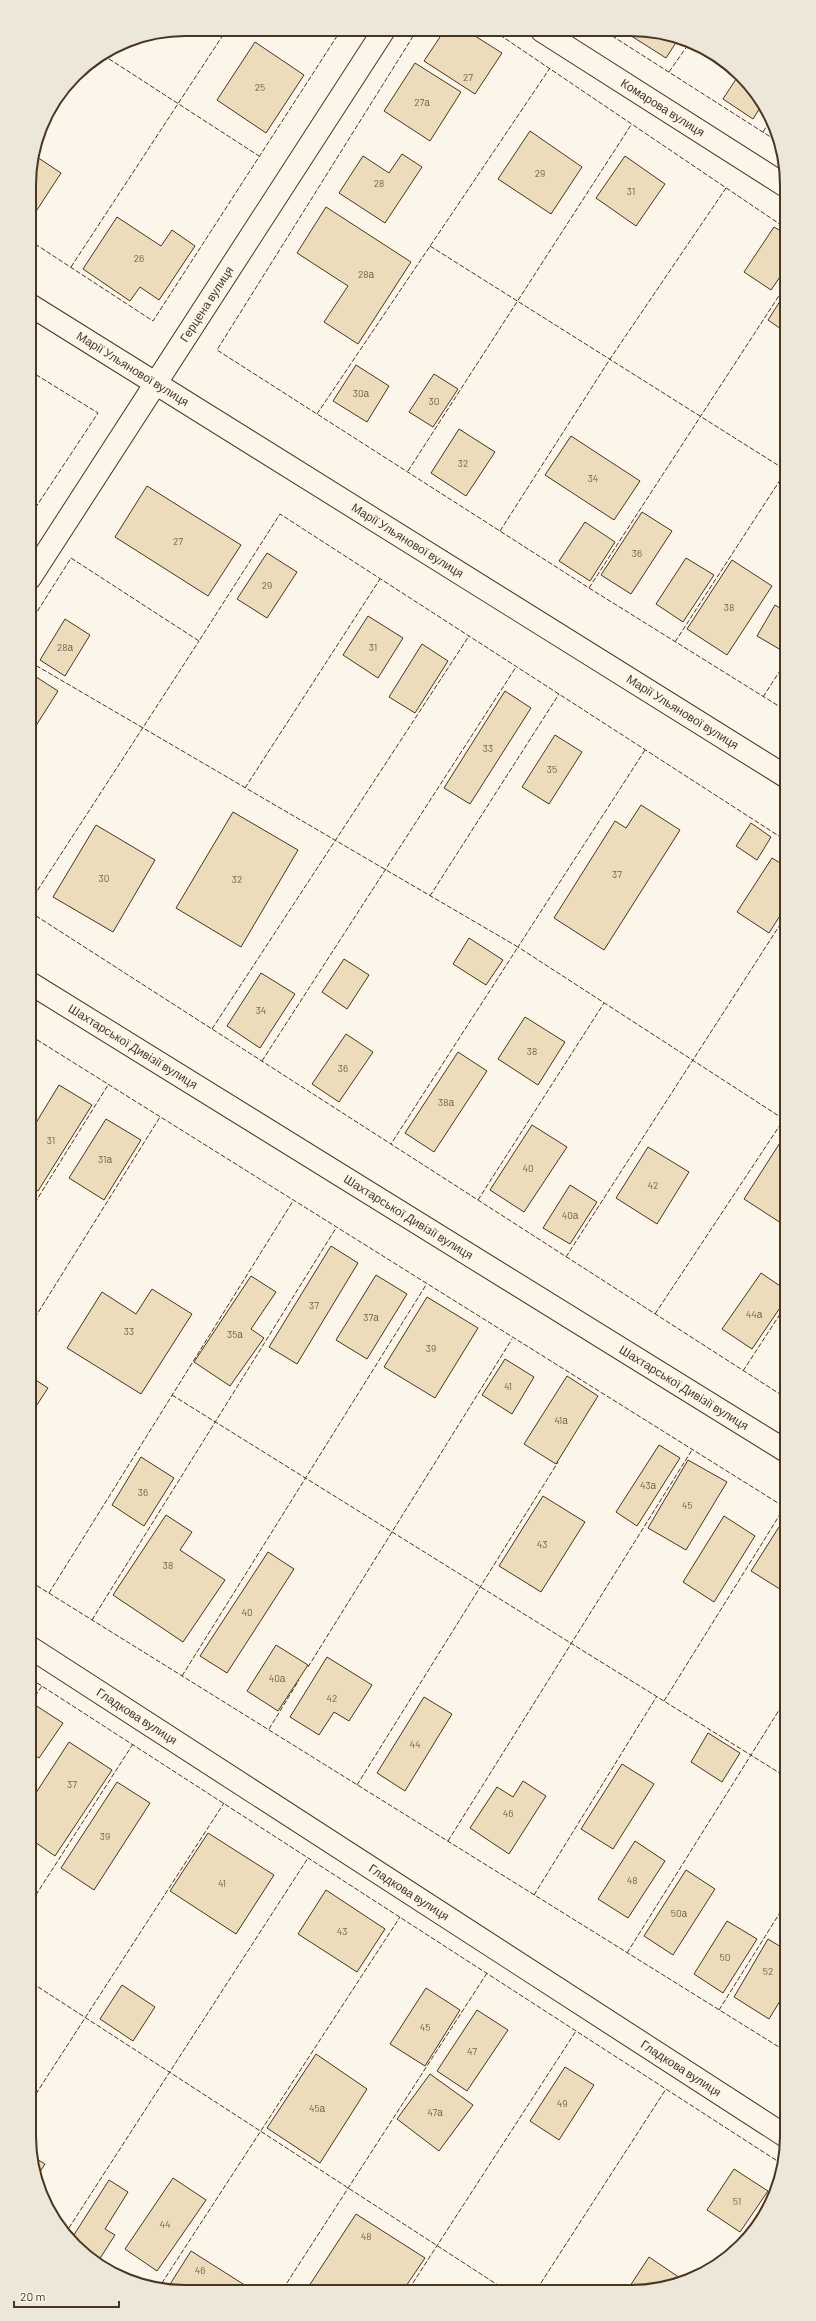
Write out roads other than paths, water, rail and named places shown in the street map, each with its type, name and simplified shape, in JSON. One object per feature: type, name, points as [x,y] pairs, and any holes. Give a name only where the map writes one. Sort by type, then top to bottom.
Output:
[{"type":"street","name":"Герцена вулиця","points":[[36,569],[380,36]]},
{"type":"street","name":"Комарова вулиця","points":[[550,36],[780,182]]},
{"type":"street","name":"Марії Ульянової вулиця","points":[[36,309],[780,773]]},
{"type":"street","name":"Шахтарської Дивізії вулиця","points":[[36,986],[780,1447]]},
{"type":"street","name":"Гладкова вулиця","points":[[36,1651],[780,2132]]}]
